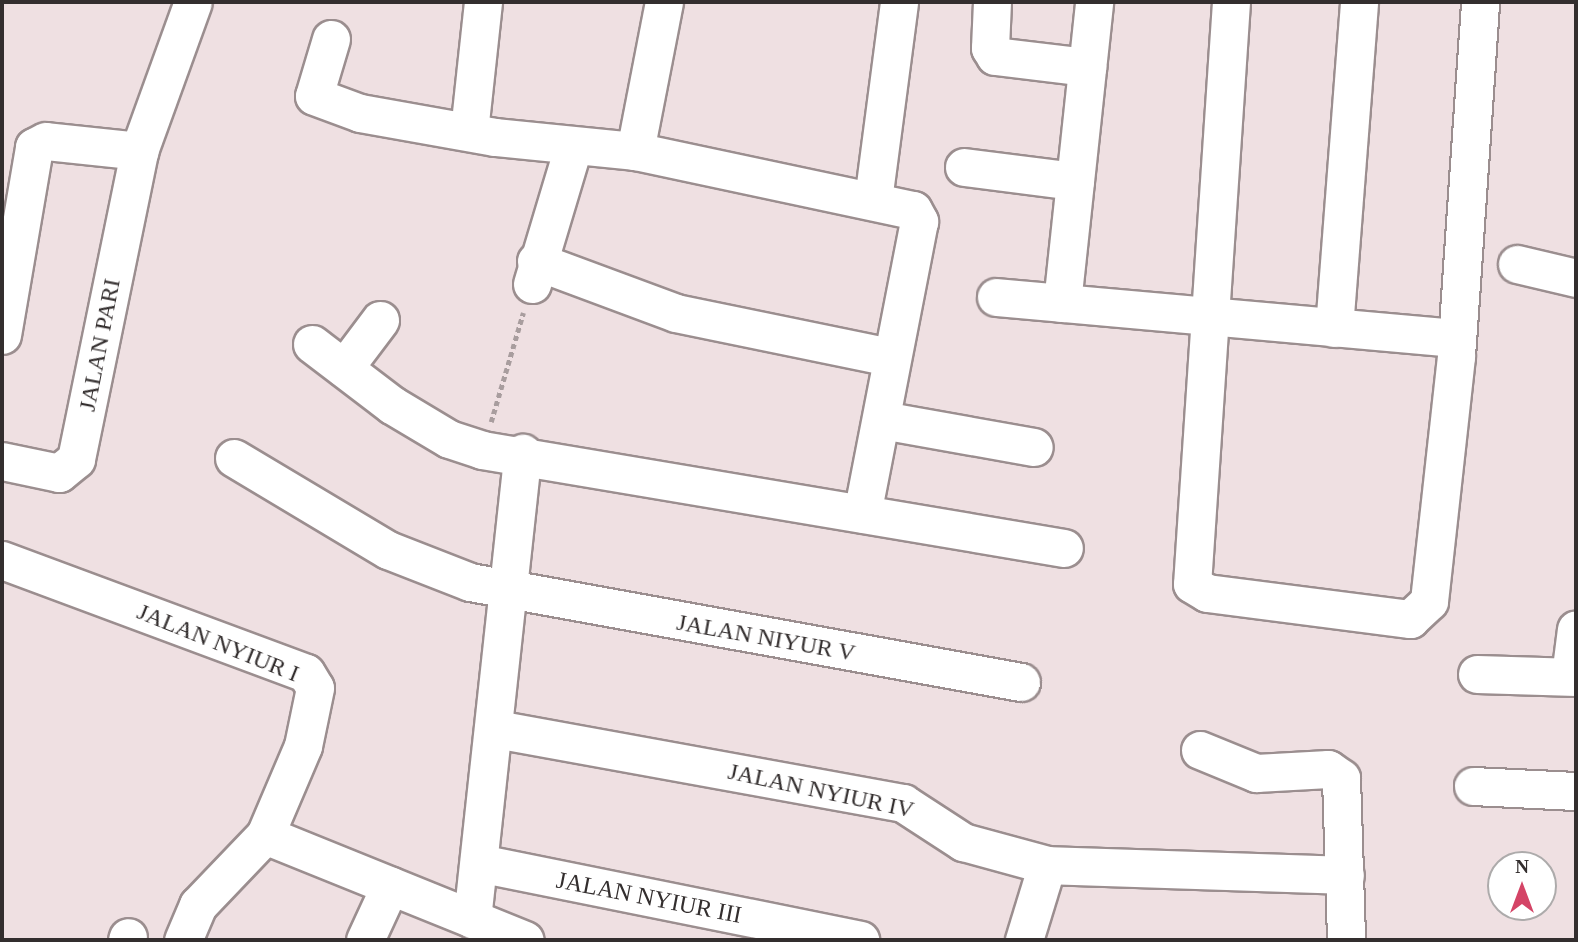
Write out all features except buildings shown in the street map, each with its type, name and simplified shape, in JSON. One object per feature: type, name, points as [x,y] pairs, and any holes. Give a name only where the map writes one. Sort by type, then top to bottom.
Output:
[{"type":"street","points":[[2,335],[15,163],[46,141],[139,151],[193,2]]},
{"type":"street","points":[[469,131],[483,2]]},
{"type":"street","points":[[635,151],[664,2]]},
{"type":"street","points":[[873,200],[899,2]]},
{"type":"street","points":[[992,2],[989,35],[995,56],[1087,66]]},
{"type":"street","points":[[1062,303],[1094,2]]},
{"type":"street","points":[[1231,2],[1192,584],[1206,593],[1410,619],[1429,601],[1456,338],[1480,2]]},
{"type":"street","points":[[1334,328],[1359,2]]},
{"type":"street","points":[[331,39],[314,96],[360,113],[573,147],[635,151],[913,210],[919,221],[862,513]]},
{"type":"street","points":[[573,147],[534,273],[676,313],[891,357]]},
{"type":"street","name":"JALAN PARI","points":[[2,461],[59,473],[76,458],[139,151]]},
{"type":"street","points":[[964,167],[1074,181]]},
{"type":"street","points":[[1517,264],[1576,278]]},
{"type":"street","points":[[996,297],[1456,338]]},
{"type":"street","points":[[344,368],[380,320]]},
{"type":"street","points":[[312,344],[449,439],[482,450],[523,453],[1064,548]]},
{"type":"street","points":[[882,420],[1034,447]]},
{"type":"street","points":[[472,919],[512,593],[523,453]]},
{"type":"street","name":"JALAN NIYUR V","points":[[234,458],[388,550],[512,593],[1021,682]]},
{"type":"street","name":"JALAN NYIUR I","points":[[2,560],[306,673],[315,688],[303,746],[265,835],[198,905],[183,940]]},
{"type":"street","points":[[1477,674],[1573,676],[1576,629]]},
{"type":"street","name":"JALAN NYIUR IV","points":[[496,729],[903,803],[962,842],[1047,865],[1345,875]]},
{"type":"street","points":[[1200,750],[1256,773],[1335,772],[1345,875],[1346,940]]},
{"type":"street","points":[[1473,786],[1576,791]]},
{"type":"street","points":[[265,835],[525,940]]},
{"type":"street","name":"JALAN NYIUR III","points":[[479,863],[860,940]]},
{"type":"street","points":[[1024,940],[1047,865]]},
{"type":"street","points":[[366,940],[390,886]]},
{"type":"path","points":[[482,450],[534,273]]}]
